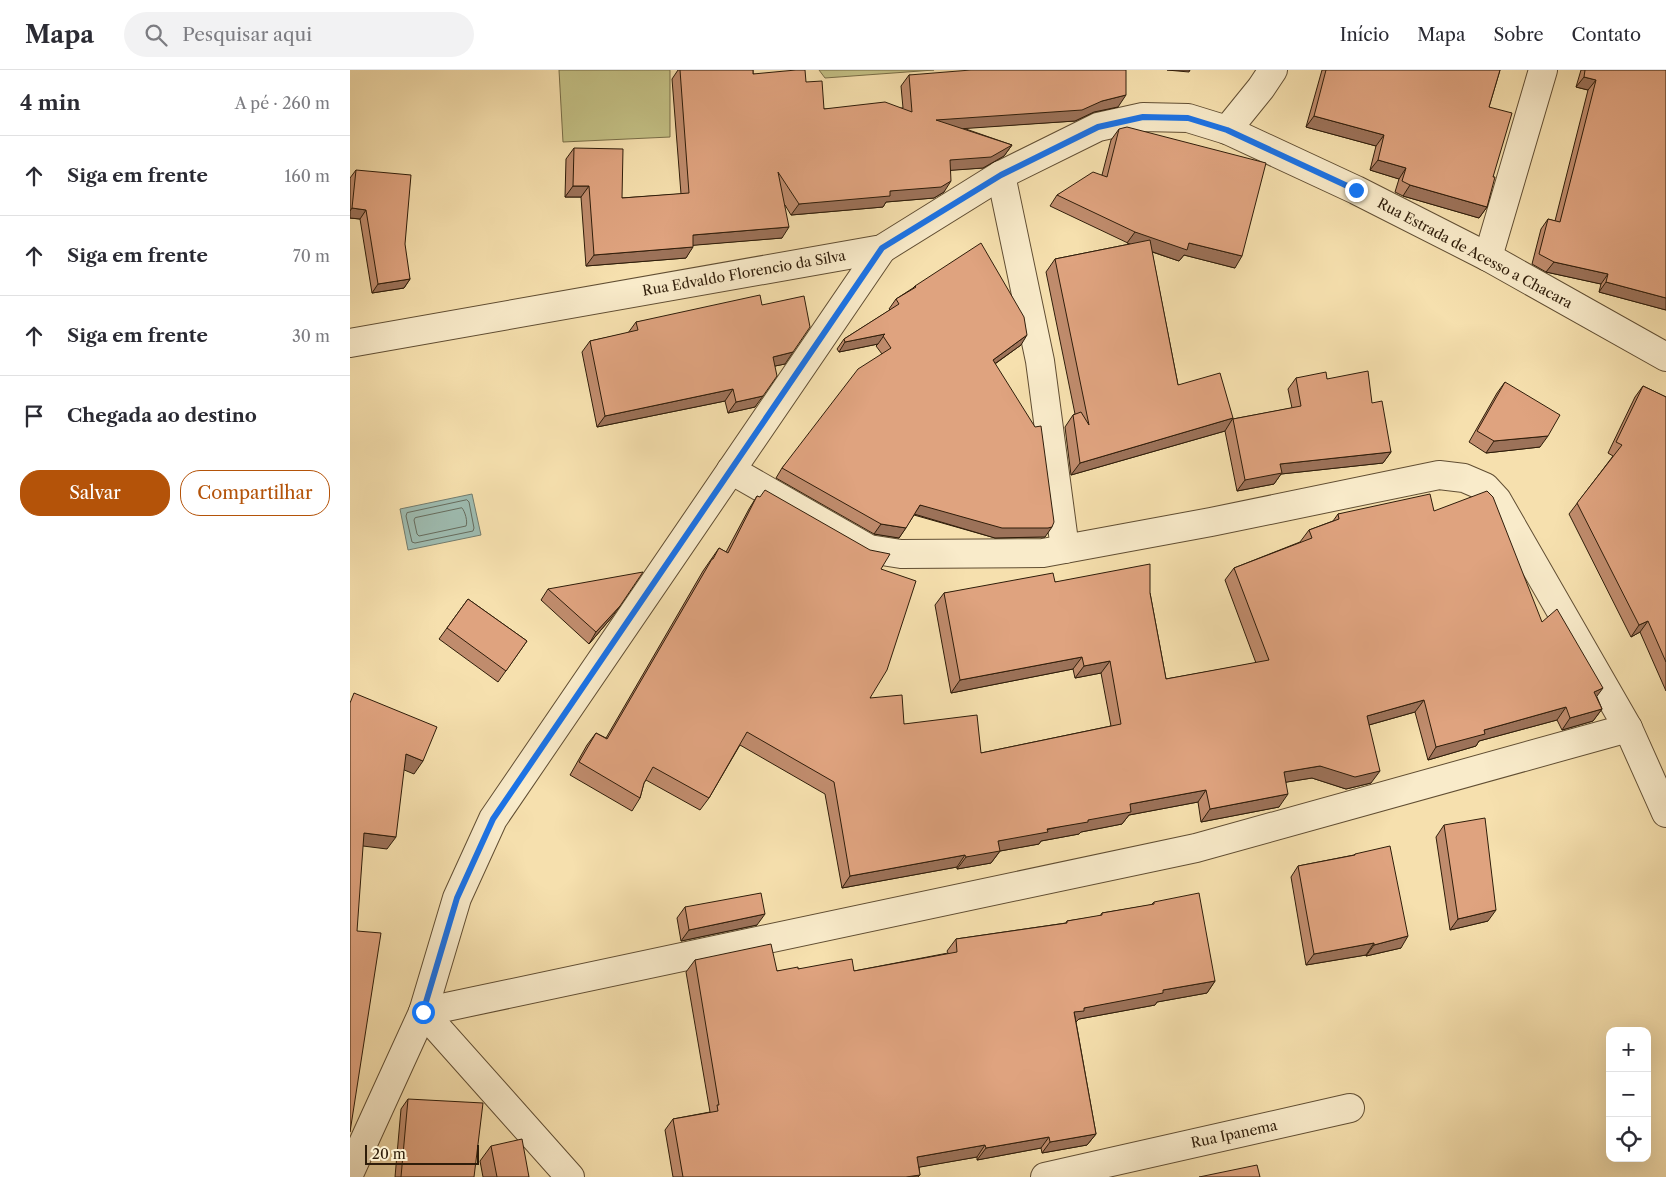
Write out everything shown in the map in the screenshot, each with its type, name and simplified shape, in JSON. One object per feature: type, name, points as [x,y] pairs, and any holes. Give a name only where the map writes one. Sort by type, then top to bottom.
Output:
[{"type":"street","points":[[1227,130],[1273,70]]},
{"type":"street","points":[[1488,257],[1543,70]]},
{"type":"street","name":"Rua Edvaldo Florencio da Silva","points":[[350,343],[882,248],[1001,175],[1098,127],[1143,117],[1188,118],[1227,130]]},
{"type":"street","name":"Rua Estrada de Acesso a Chacara","points":[[1227,130],[1356,190],[1488,257],[1666,357]]},
{"type":"street","points":[[1001,175],[1040,361],[1066,549]]},
{"type":"street","points":[[350,1172],[423,1012],[457,898],[493,819],[882,248]]},
{"type":"street","points":[[731,470],[869,549],[901,554],[1043,553],[1221,520],[1439,475],[1464,478],[1485,487],[1497,500],[1628,728],[1666,812]]},
{"type":"street","points":[[423,1012],[1196,848],[1628,728]]},
{"type":"street","points":[[423,1012],[570,1177]]},
{"type":"street","name":"Rua Ipanema","points":[[1045,1177],[1120,1168],[1350,1108]]},
{"type":"shaded area","points":[[559,70],[670,70],[670,137],[563,142]]},
{"type":"shaded area","points":[[819,70],[934,70],[825,78]]},
{"type":"water","points":[[472,494],[481,535],[408,550],[400,509]]},
{"type":"building","points":[[680,70],[753,70],[753,74],[805,70],[806,82],[822,81],[824,109],[885,102],[912,112],[909,75],[971,70],[1126,70],[1126,95],[1102,101],[1082,110],[936,120],[1012,145],[991,157],[950,160],[951,181],[941,187],[890,191],[890,196],[799,204],[778,172],[789,227],[693,235],[693,247],[594,255],[589,186],[573,186],[574,148],[623,149],[622,198],[689,193]]},
{"type":"building","points":[[1326,70],[1500,70],[1489,107],[1512,113],[1493,177],[1495,177],[1487,207],[1402,181],[1406,168],[1378,160],[1384,135],[1314,116]]},
{"type":"building","points":[[1585,70],[1666,70],[1666,298],[1606,282],[1608,274],[1554,262],[1539,254],[1548,219],[1560,222],[1596,80],[1584,77]]},
{"type":"building","points":[[1127,127],[1266,163],[1242,256],[1189,243],[1187,250],[1135,232],[1057,195],[1093,172],[1107,177],[1119,129]]},
{"type":"building","points":[[356,170],[411,175],[405,244],[410,279],[378,284],[366,210],[352,208]]},
{"type":"building","points":[[1150,240],[1178,385],[1220,373],[1233,418],[1080,463],[1073,415],[1081,412],[1089,425],[1055,259]]},
{"type":"building","points":[[981,243],[1024,317],[1027,335],[993,360],[1035,427],[1041,426],[1054,522],[1052,527],[1002,528],[920,505],[906,528],[881,524],[782,468],[858,369],[891,348],[883,336],[885,334],[845,342],[844,339],[899,304],[896,299]]},
{"type":"building","points":[[760,295],[762,305],[804,296],[810,327],[793,352],[773,357],[777,376],[763,396],[736,402],[733,389],[605,416],[590,341],[638,330],[636,322]]},
{"type":"building","points":[[1368,371],[1372,403],[1382,401],[1391,452],[1280,464],[1282,473],[1245,480],[1233,419],[1301,406],[1296,378],[1326,372],[1327,379]]},
{"type":"building","points":[[1505,382],[1560,415],[1548,436],[1494,441],[1477,431]]},
{"type":"building","points":[[1643,386],[1666,397],[1666,662],[1648,621],[1639,625],[1577,503],[1622,445],[1616,442]]},
{"type":"building","points":[[765,490],[870,550],[890,554],[881,569],[916,581],[887,670],[870,698],[902,695],[904,724],[977,715],[981,753],[1121,724],[1110,661],[1084,666],[1082,657],[960,680],[944,593],[1053,573],[1055,582],[1150,564],[1150,593],[1166,679],[1269,660],[1234,568],[1312,538],[1309,530],[1339,519],[1338,514],[1430,494],[1434,511],[1487,491],[1493,497],[1542,622],[1557,609],[1603,688],[1594,692],[1602,709],[1570,718],[1566,707],[1484,730],[1485,734],[1436,747],[1424,700],[1367,716],[1380,771],[1355,777],[1320,766],[1284,772],[1288,794],[1210,809],[1206,790],[1130,804],[1131,812],[1047,829],[1048,832],[998,841],[1000,851],[966,857],[965,855],[850,876],[834,782],[747,732],[709,798],[653,767],[644,783],[640,798],[579,762],[596,733],[607,739],[712,559],[719,548],[728,553],[757,496],[760,497]]},
{"type":"building","points":[[643,572],[620,606],[596,632],[548,589]]},
{"type":"building","points":[[468,599],[527,641],[506,671],[447,628]]},
{"type":"building","points":[[354,693],[437,727],[423,761],[406,754],[396,837],[364,833],[357,931],[381,933],[350,1132],[350,703]]},
{"type":"building","points":[[1485,818],[1496,910],[1458,919],[1444,825]]},
{"type":"building","points":[[1390,846],[1408,936],[1374,945],[1374,943],[1314,954],[1298,866]]},
{"type":"building","points":[[761,893],[765,914],[689,930],[685,907]]},
{"type":"building","points":[[1199,893],[1215,981],[1163,990],[1163,993],[1084,1008],[1084,1011],[1074,1012],[1096,1134],[1050,1142],[1049,1137],[986,1148],[985,1145],[917,1157],[920,1175],[906,1177],[683,1177],[673,1119],[718,1111],[717,1105],[719,1105],[695,960],[771,944],[777,971],[852,959],[854,971],[957,952],[956,939],[1067,923],[1067,921],[1102,915],[1102,913],[1154,904],[1154,902]]},
{"type":"building","points":[[408,1099],[483,1103],[474,1177],[401,1177]]},
{"type":"building","points":[[522,1139],[529,1177],[497,1177],[491,1146]]},
{"type":"building","points":[[1257,1165],[1260,1177],[1199,1177]]},
{"type":"route","points":[[423,1012],[457,898],[493,819],[882,248],[1001,175],[1098,127],[1143,117],[1188,118],[1227,130],[1356,190]]}]
